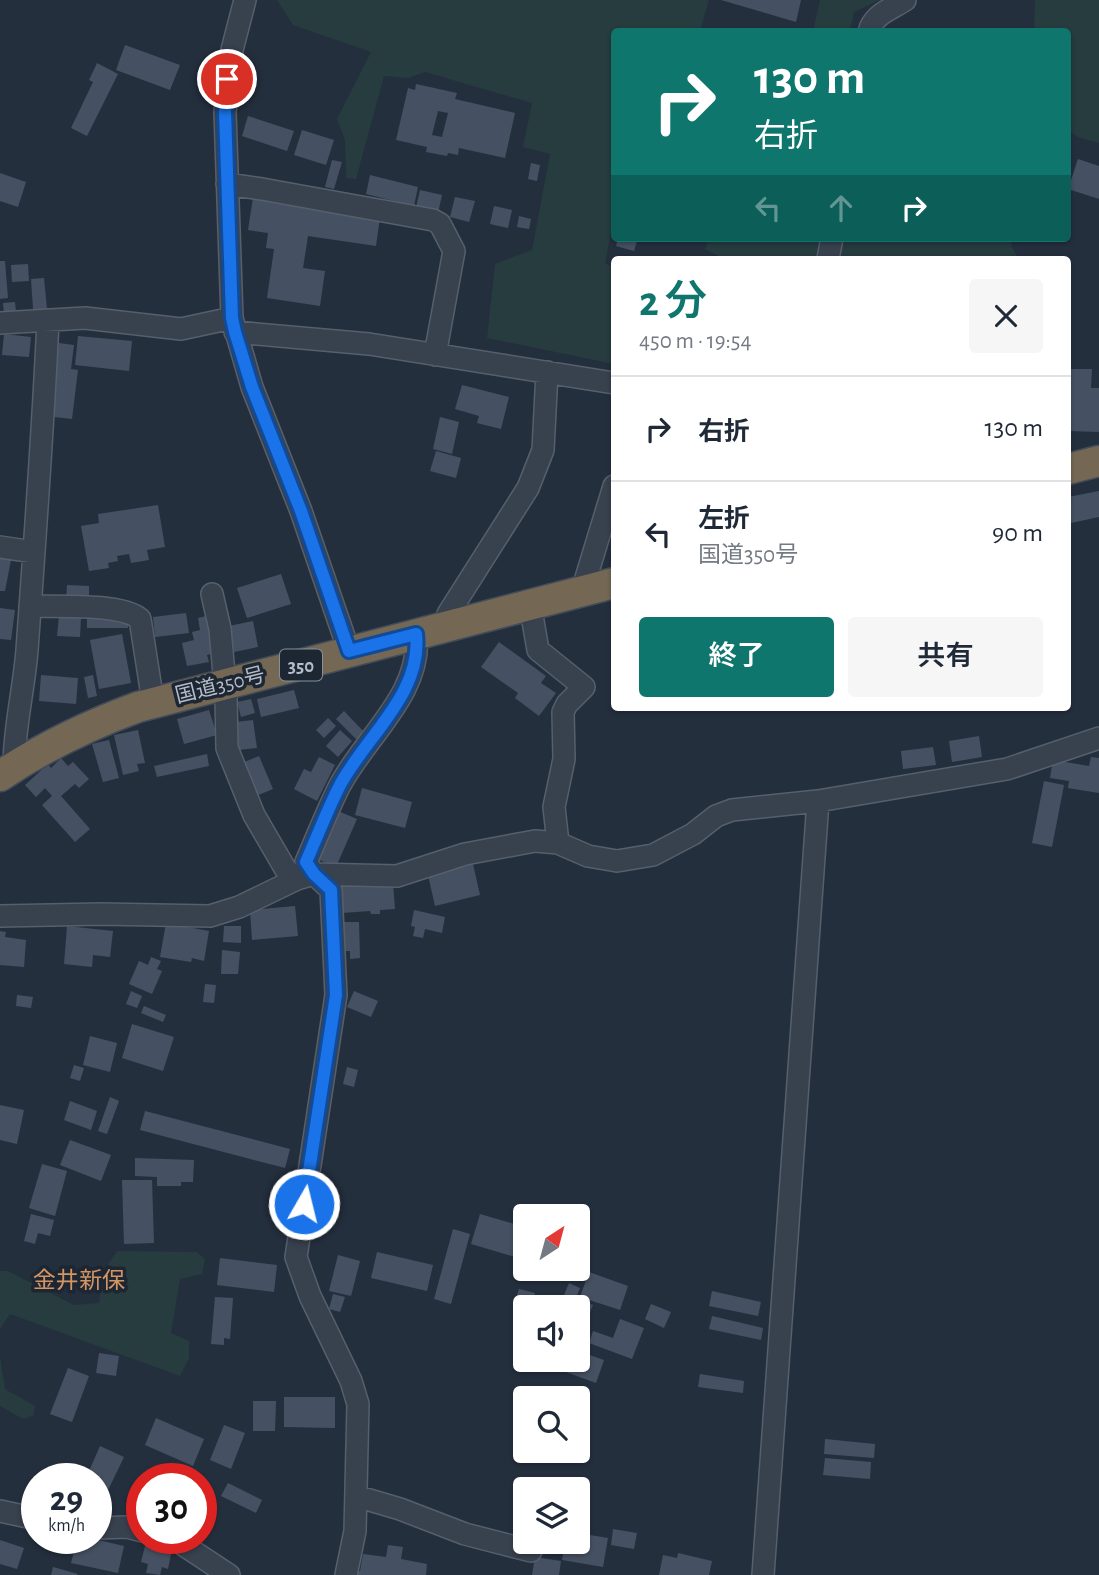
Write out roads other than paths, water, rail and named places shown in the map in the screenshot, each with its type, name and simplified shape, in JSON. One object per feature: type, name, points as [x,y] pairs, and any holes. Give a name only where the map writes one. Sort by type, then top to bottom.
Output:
[{"type":"highway","points":[[1071,468],[1099,461]]},
{"type":"highway","name":"国道350号","points":[[7,771],[33,754],[97,722],[153,702],[611,584]]},
{"type":"street","points":[[245,0],[227,79],[225,112],[233,325],[252,387],[301,511],[349,651]]},
{"type":"street","points":[[870,28],[880,15],[905,0]]},
{"type":"street","points":[[227,184],[419,217],[440,224],[454,251],[435,355]]},
{"type":"street","points":[[0,323],[85,318],[181,329],[233,325],[611,383]]},
{"type":"street","points":[[7,771],[14,747],[24,686],[41,463],[48,320]]},
{"type":"street","points":[[448,626],[448,614],[528,488],[544,450],[547,372]]},
{"type":"street","points":[[582,591],[611,496]]},
{"type":"street","points":[[0,547],[34,552]]},
{"type":"street","points":[[212,594],[220,629],[227,748],[254,815],[286,870],[305,876],[331,890],[336,995],[296,1256],[310,1296],[351,1381],[358,1404],[355,1531],[346,1575]]},
{"type":"street","points":[[530,604],[538,650],[584,687],[562,712],[564,759],[554,807],[558,843]]},
{"type":"street","points":[[30,606],[120,610],[134,614],[140,619],[153,702]]},
{"type":"street","points":[[305,876],[306,862],[340,785],[402,695],[418,648],[416,634]]},
{"type":"street","points":[[0,916],[211,916],[305,876],[397,876],[465,854],[535,841],[558,843],[588,856],[617,860],[653,855],[693,834],[716,816],[732,810],[818,801],[1007,769],[1099,738]]},
{"type":"street","points":[[763,1575],[818,801]]},
{"type":"street","points":[[356,1496],[400,1509],[465,1534],[513,1546]]},
{"type":"street","points":[[0,1511],[21,1516]]},
{"type":"street","points":[[197,1554],[229,1575]]},
{"type":"district","name":"金井新保","points":[[79,1280]]}]
